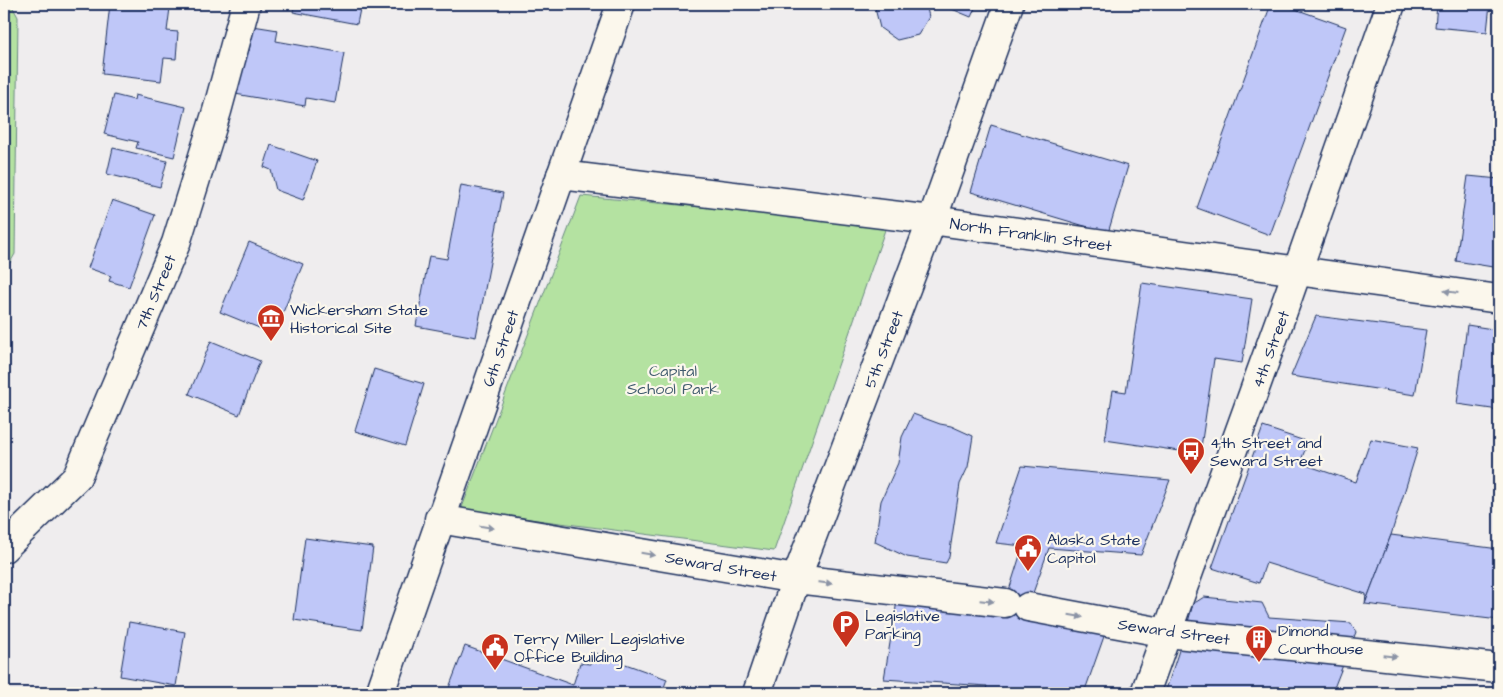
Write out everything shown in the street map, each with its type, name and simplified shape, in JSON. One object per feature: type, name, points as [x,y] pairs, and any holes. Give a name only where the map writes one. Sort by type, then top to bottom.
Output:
[{"type":"street","name":"7th Street","points":[[4,548],[77,477],[176,243],[217,111],[246,4]]},
{"type":"street","name":"6th Street","points":[[380,693],[439,519],[621,4]]},
{"type":"street","name":"5th Street","points":[[757,693],[796,579],[932,220],[1009,4]]},
{"type":"street","name":"4th Street","points":[[1145,693],[1298,271],[1391,4]]},
{"type":"street","name":"North Franklin Street","points":[[561,175],[932,220],[1499,299]]},
{"type":"street","name":"Seward Street","points":[[439,519],[796,579],[1017,605],[1167,633],[1499,668]]},
{"type":"green space","points":[[4,4],[11,4],[18,17],[15,254],[4,273]]},
{"type":"green space","name":"Capital School Park","points":[[581,196],[887,224],[774,551],[461,510]]},
{"type":"green space","points":[[1407,686],[1462,693],[1404,693]]},
{"type":"building","points":[[110,4],[134,4],[170,8],[167,31],[178,32],[176,59],[164,58],[161,81],[102,74]]},
{"type":"building","points":[[295,4],[361,4],[357,24],[293,12]]},
{"type":"building","points":[[878,4],[926,4],[929,17],[918,35],[897,40],[880,28],[875,8]]},
{"type":"building","points":[[940,4],[977,4],[971,17]]},
{"type":"building","points":[[1271,4],[1281,4],[1346,27],[1270,235],[1197,208]]},
{"type":"building","points":[[1437,4],[1490,4],[1487,32],[1435,27]]},
{"type":"building","points":[[253,26],[278,30],[276,41],[344,53],[335,103],[306,98],[305,106],[235,94],[243,49],[249,51]]},
{"type":"building","points":[[114,95],[134,100],[135,95],[186,107],[174,157],[136,148],[138,142],[104,134]]},
{"type":"building","points":[[991,125],[1128,166],[1108,233],[971,192]]},
{"type":"building","points":[[271,145],[317,161],[303,200],[276,190],[271,170],[264,167]]},
{"type":"building","points":[[113,148],[167,161],[160,187],[107,174]]},
{"type":"building","points":[[1468,176],[1499,179],[1499,268],[1456,261]]},
{"type":"building","points":[[461,185],[503,193],[476,337],[416,326],[429,256],[447,259]]},
{"type":"building","points":[[112,200],[155,215],[129,287],[109,281],[111,276],[88,268]]},
{"type":"building","points":[[249,242],[303,264],[274,334],[220,312]]},
{"type":"building","points":[[1142,283],[1252,299],[1242,363],[1214,359],[1200,454],[1105,440],[1113,390],[1126,392]]},
{"type":"building","points":[[1316,316],[1426,330],[1415,395],[1291,376]]},
{"type":"building","points":[[1467,325],[1499,330],[1499,410],[1457,404]]},
{"type":"building","points":[[211,341],[260,361],[239,415],[189,394]]},
{"type":"building","points":[[374,369],[424,384],[405,446],[355,431]]},
{"type":"building","points":[[913,414],[951,426],[973,436],[968,467],[960,484],[949,557],[946,563],[907,557],[875,542],[881,501],[898,463],[902,437]]},
{"type":"building","points":[[1263,427],[1308,442],[1300,463],[1356,482],[1371,439],[1418,448],[1391,535],[1365,604],[1366,594],[1266,563],[1259,583],[1212,568]]},
{"type":"building","name":"Alaska State Capitol","points":[[1022,466],[1170,480],[1141,555],[1049,548],[1028,607],[1107,628],[1084,693],[985,693],[987,686],[884,679],[899,589],[1005,603],[1023,546],[996,543]]},
{"type":"building","points":[[1391,535],[1499,549],[1499,620],[1365,604]]},
{"type":"building","points":[[305,538],[373,547],[362,630],[294,620]]},
{"type":"building","name":"Dimond Courthouse","points":[[1204,597],[1262,603],[1269,617],[1351,623],[1356,632],[1332,693],[1165,693],[1193,604]]},
{"type":"building","points":[[129,622],[185,632],[176,686],[120,676]]},
{"type":"building","name":"Terry Miller Legislative Office Building","points":[[465,646],[573,685],[580,663],[590,664],[595,653],[667,679],[662,693],[447,693]]},
{"type":"place","name":"Wickersham State Historical Site","points":[[271,342]]},
{"type":"place","name":"4th Street and Seward Street","points":[[1191,475]]},
{"type":"place","name":"Alaska State Capitol","points":[[1028,572]]},
{"type":"place","name":"Legislative Parking","points":[[846,648]]},
{"type":"place","name":"Dimond Courthouse","points":[[1259,663]]},
{"type":"place","name":"Terry Miller Legislative Office Building","points":[[495,671]]}]
